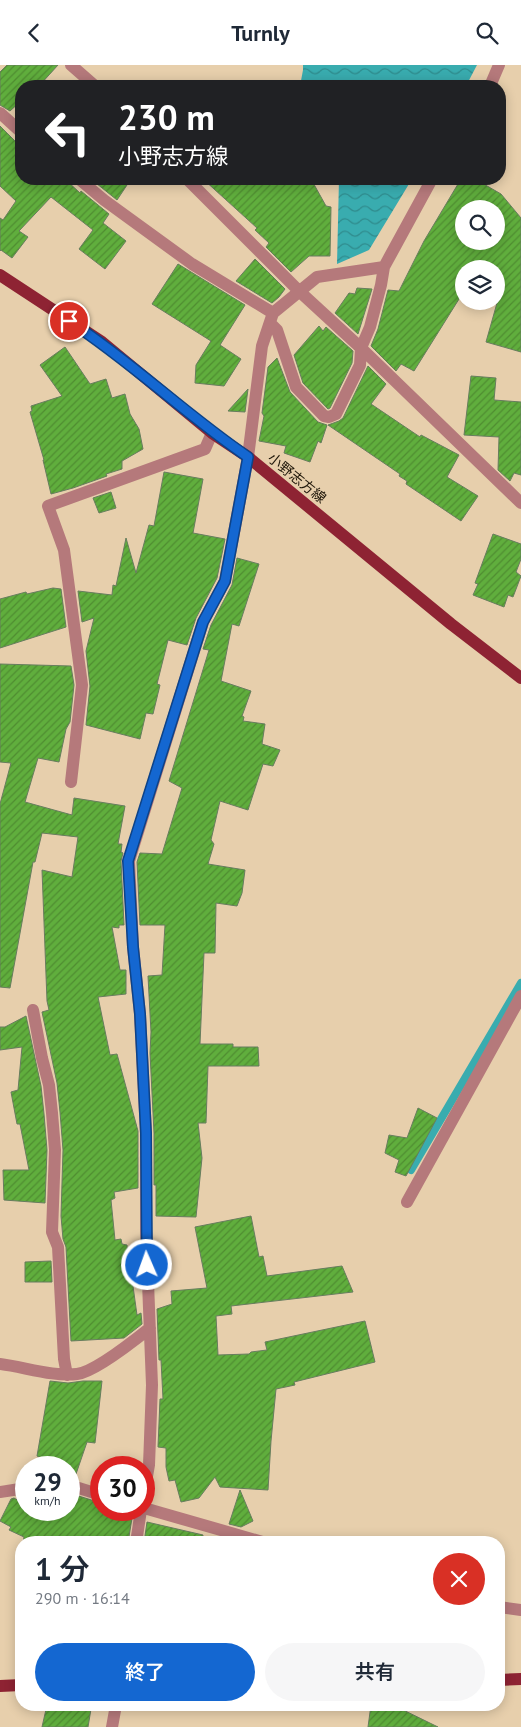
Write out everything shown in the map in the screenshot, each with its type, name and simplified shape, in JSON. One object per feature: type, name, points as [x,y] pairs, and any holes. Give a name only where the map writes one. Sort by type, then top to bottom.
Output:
[{"type":"main road","name":"小野志方線","points":[[0,275],[102,342],[212,433],[248,457],[451,624],[521,678]]},
{"type":"main road","points":[[505,1679],[521,1679]]},
{"type":"main road","points":[[0,1686],[15,1685]]},
{"type":"street","points":[[71,65],[88,80]]},
{"type":"street","points":[[493,80],[499,65]]},
{"type":"street","points":[[0,113],[15,127]]},
{"type":"street","points":[[86,185],[119,212],[271,318],[277,329],[296,387],[324,416],[329,417],[336,414],[360,365],[361,348],[370,327],[384,267],[429,185]]},
{"type":"street","points":[[193,185],[299,291],[361,348],[521,503]]},
{"type":"street","points":[[150,1456],[152,1385],[146,1231],[146,1133],[140,1014],[133,947],[128,861],[203,622],[225,581],[248,457],[262,345],[271,318],[299,291],[317,277],[384,267]]},
{"type":"street","points":[[71,783],[82,685],[64,551],[48,506],[205,449],[212,433]]},
{"type":"street","points":[[407,1202],[521,996]]},
{"type":"street","points":[[33,1009],[49,1085],[52,1113],[55,1150],[52,1232],[58,1247],[64,1359],[67,1375]]},
{"type":"street","points":[[0,1365],[67,1375],[84,1372],[124,1349],[150,1329]]},
{"type":"street","points":[[0,1493],[15,1490]]},
{"type":"street","points":[[155,1513],[240,1536]]},
{"type":"street","points":[[137,1536],[140,1521]]},
{"type":"street","points":[[505,1608],[521,1611]]},
{"type":"street","points":[[112,1727],[115,1711]]},
{"type":"water","points":[[303,65],[477,65],[469,80],[301,80]]},
{"type":"water","points":[[339,185],[408,185],[369,250],[337,264]]},
{"type":"building","points":[[7,65],[58,65],[44,80],[15,80],[15,106],[10,111],[0,105],[0,72]]},
{"type":"building","points":[[0,126],[15,141],[15,185],[71,185],[109,214],[103,223],[126,241],[105,269],[79,249],[93,230],[51,197],[19,231],[28,237],[12,258],[0,251],[0,218],[3,220],[16,201],[0,186]]},
{"type":"building","points":[[98,185],[127,185],[117,200]]},
{"type":"building","points":[[210,185],[314,185],[326,206],[331,207],[330,256],[309,256],[291,272],[266,247],[269,243],[255,230],[257,228]]},
{"type":"building","points":[[457,185],[485,185],[501,194],[521,218],[521,352],[486,342],[495,310],[505,310],[505,260],[455,260],[455,305],[414,371],[401,364],[396,371],[371,346],[378,329],[388,290],[399,291],[424,241]]},
{"type":"building","points":[[255,259],[285,289],[272,303],[236,281]]},
{"type":"building","points":[[178,264],[245,305],[220,345],[241,359],[224,386],[195,383],[196,365],[211,341],[152,304]]},
{"type":"building","points":[[357,288],[372,289],[358,334],[335,313],[349,293],[355,294]]},
{"type":"building","points":[[319,326],[323,331],[326,327],[353,351],[352,363],[328,409],[303,383],[294,355]]},
{"type":"building","points":[[65,347],[90,384],[106,379],[112,398],[125,394],[130,414],[139,429],[143,449],[122,461],[122,469],[73,488],[51,494],[44,460],[30,412],[32,411],[31,406],[62,396],[40,365]]},
{"type":"building","points":[[277,358],[290,392],[318,422],[327,425],[321,443],[318,441],[310,462],[284,453],[286,446],[259,441],[264,416],[262,413],[268,367]]},
{"type":"building","points":[[368,366],[386,384],[371,404],[420,437],[421,435],[459,455],[447,477],[478,496],[461,521],[406,484],[407,481],[399,476],[400,474],[328,425],[343,418]]},
{"type":"building","points":[[471,376],[496,378],[494,400],[521,402],[521,475],[514,473],[510,481],[498,470],[499,437],[464,435]]},
{"type":"building","points":[[248,389],[245,412],[228,411]]},
{"type":"building","points":[[164,472],[203,479],[193,533],[225,539],[217,578],[196,618],[187,645],[168,640],[157,684],[160,685],[153,714],[146,713],[140,739],[86,725],[90,686],[86,651],[94,618],[82,622],[78,591],[112,595],[113,585],[116,586],[126,538],[136,573],[149,525],[154,526]]},
{"type":"building","points":[[111,492],[116,508],[99,513],[93,498]]},
{"type":"building","points":[[493,534],[521,544],[521,559],[516,572],[521,576],[513,597],[508,595],[504,607],[473,595],[478,584],[475,583]]},
{"type":"building","points":[[237,558],[259,564],[239,626],[232,624],[221,681],[251,691],[242,716],[244,717],[243,721],[265,724],[262,744],[280,750],[273,766],[263,764],[248,810],[220,801],[211,840],[214,844],[208,864],[245,870],[242,893],[237,906],[216,903],[215,953],[204,953],[200,1044],[233,1044],[233,1047],[258,1047],[259,1066],[208,1066],[206,1123],[198,1123],[202,1158],[196,1217],[156,1216],[148,976],[162,975],[165,925],[140,925],[137,862],[140,853],[162,854],[182,788],[169,781],[209,650],[203,649],[211,625],[232,585]]},
{"type":"building","points":[[53,588],[61,589],[66,627],[0,648],[0,599],[26,592],[27,594]]},
{"type":"building","points":[[0,664],[71,666],[74,685],[70,722],[66,729],[59,762],[38,758],[25,802],[72,815],[74,798],[125,806],[118,844],[122,844],[121,852],[123,853],[121,861],[124,925],[119,925],[119,928],[112,927],[120,970],[126,970],[126,994],[98,997],[110,1055],[117,1054],[138,1131],[138,1188],[114,1192],[115,1198],[111,1200],[115,1240],[121,1239],[122,1244],[127,1245],[130,1279],[132,1279],[137,1315],[141,1313],[142,1324],[124,1338],[71,1341],[66,1247],[63,1239],[61,1216],[63,1150],[60,1112],[57,1083],[42,1012],[49,1010],[47,1001],[42,870],[72,877],[78,837],[42,833],[35,862],[33,862],[10,988],[0,987],[0,804],[11,763],[0,762]]},
{"type":"building","points":[[26,1016],[41,1086],[44,1114],[47,1150],[45,1203],[4,1200],[3,1170],[29,1170],[20,1124],[17,1124],[11,1092],[18,1090],[22,1047],[0,1050],[0,1027],[5,1027]]},
{"type":"building","points":[[418,1108],[437,1118],[406,1176],[395,1172],[399,1160],[385,1153],[389,1135],[407,1138]]},
{"type":"building","points":[[251,1216],[259,1257],[263,1256],[267,1276],[342,1266],[353,1292],[231,1306],[232,1314],[216,1316],[218,1355],[249,1354],[251,1352],[267,1350],[265,1342],[365,1321],[375,1362],[294,1382],[295,1385],[276,1389],[268,1490],[220,1487],[215,1477],[199,1498],[181,1502],[175,1480],[169,1481],[166,1467],[166,1448],[158,1447],[160,1399],[163,1399],[157,1309],[172,1304],[171,1291],[207,1288],[195,1227]]},
{"type":"building","points":[[51,1261],[52,1282],[25,1282],[25,1262]]},
{"type":"building","points":[[50,1381],[68,1383],[102,1381],[95,1443],[87,1442],[80,1462],[80,1456],[37,1456]]},
{"type":"building","points":[[240,1490],[253,1521],[241,1527],[229,1524]]},
{"type":"building","points":[[80,1496],[90,1500],[90,1521],[132,1521],[129,1536],[22,1536],[9,1530],[11,1527],[0,1521],[11,1499],[14,1498],[15,1521],[80,1521]]},
{"type":"building","points":[[147,1522],[203,1535],[203,1536],[145,1536]]},
{"type":"building","points":[[46,1711],[91,1711],[88,1727],[42,1727]]},
{"type":"building","points":[[370,1711],[405,1711],[438,1727],[368,1727]]},
{"type":"waterway","points":[[411,1170],[521,983]]},
{"type":"route","points":[[69,321],[102,342],[212,433],[248,457],[225,581],[203,622],[128,861],[133,947],[140,1014],[146,1133],[147,1265]]}]
